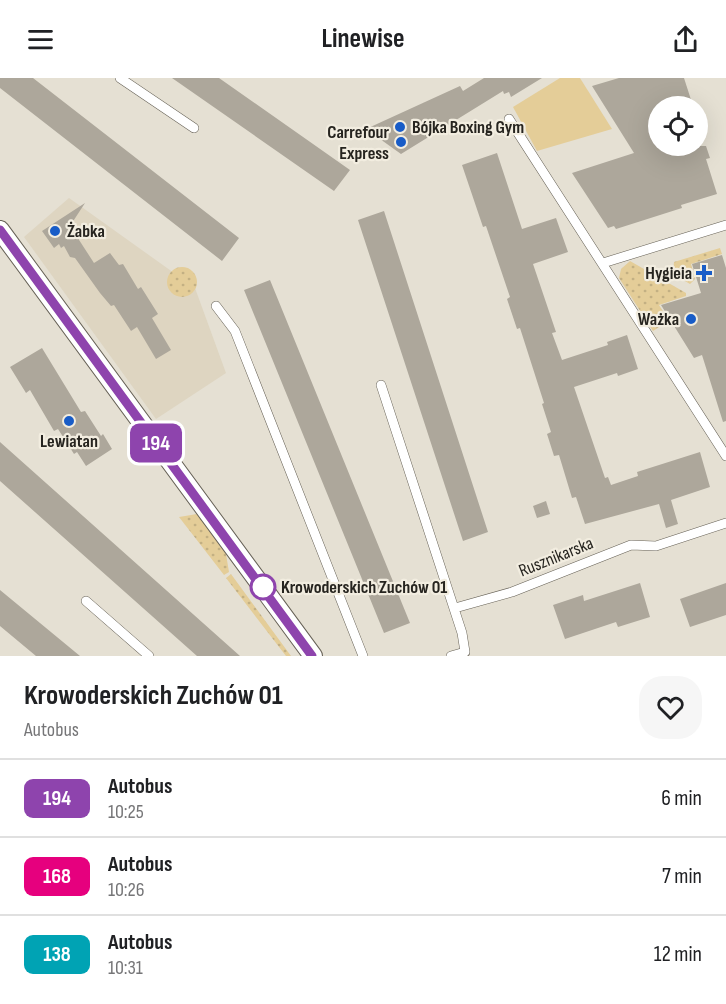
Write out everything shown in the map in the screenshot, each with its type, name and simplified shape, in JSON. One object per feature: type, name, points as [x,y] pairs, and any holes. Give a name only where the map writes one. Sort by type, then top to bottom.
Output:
[{"type":"street","points":[[0,230],[313,656]]},
{"type":"lane","points":[[120,78],[194,128]]},
{"type":"lane","points":[[509,119],[726,456]]},
{"type":"lane","points":[[603,263],[726,225]]},
{"type":"lane","points":[[216,306],[235,331],[363,656]]},
{"type":"lane","points":[[381,385],[455,608],[465,652],[451,656]]},
{"type":"lane","name":"Rusznikarska","points":[[455,608],[512,592],[631,545],[656,546],[726,523]]},
{"type":"lane","points":[[86,601],[149,656]]},
{"type":"shaded area","points":[[560,78],[580,78],[612,129],[537,151],[513,107]]},
{"type":"shaded area","points":[[69,198],[195,288],[226,373],[156,419],[24,237]]},
{"type":"shaded area","points":[[720,248],[722,254],[691,264],[695,279],[690,284],[673,274],[674,262]]},
{"type":"shaded area","points":[[630,261],[686,293],[686,296],[659,305],[669,321],[653,331],[619,278],[621,269]]},
{"type":"shaded area","points":[[182,267],[188,268],[196,276],[196,288],[188,296],[182,297],[176,296],[168,288],[167,282],[168,276],[176,268]]},
{"type":"shaded area","points":[[197,514],[226,554],[229,572],[224,575],[179,517]]},
{"type":"shaded area","points":[[231,574],[291,656],[286,656],[226,578]]},
{"type":"building","points":[[0,78],[33,78],[239,238],[222,261],[0,88]]},
{"type":"building","points":[[172,78],[219,78],[350,170],[334,191]]},
{"type":"building","points":[[484,78],[542,78],[511,97],[509,92],[504,94],[503,91],[401,154],[366,129],[460,86],[463,91]]},
{"type":"building","points":[[619,78],[684,78],[690,96],[648,96],[648,156],[708,156],[708,152],[710,158],[706,159],[717,194],[616,229],[614,226],[608,228],[572,173],[634,153],[592,86]]},
{"type":"building","points":[[497,153],[522,229],[556,218],[568,252],[533,264],[556,332],[552,333],[562,360],[608,345],[607,342],[627,335],[638,369],[618,376],[617,373],[574,387],[605,478],[608,477],[611,485],[638,476],[637,472],[700,452],[710,487],[671,500],[678,524],[666,528],[659,504],[585,524],[576,497],[572,498],[559,455],[554,456],[547,434],[551,432],[542,404],[544,403],[520,328],[517,329],[507,299],[510,297],[462,165]]},
{"type":"building","points":[[85,203],[70,226],[94,263],[110,253],[119,265],[123,264],[138,289],[141,287],[158,314],[152,318],[171,350],[156,359],[137,327],[131,331],[114,305],[111,306],[100,293],[75,258],[70,257],[64,246],[61,248],[59,244],[54,248],[42,231]]},
{"type":"building","points":[[384,211],[488,532],[463,541],[358,220]]},
{"type":"building","points":[[722,255],[726,268],[726,421],[723,422],[702,355],[694,358],[661,305],[701,293],[692,264]]},
{"type":"building","points":[[270,280],[410,623],[384,633],[244,290]]},
{"type":"building","name":"Lewiatan","points":[[42,348],[81,412],[85,411],[112,449],[86,466],[77,452],[74,454],[58,429],[54,431],[30,390],[26,393],[10,367]]},
{"type":"building","points":[[0,442],[240,656],[197,656],[0,481]]},
{"type":"building","points":[[546,501],[550,514],[537,518],[533,506]]},
{"type":"building","points":[[640,583],[650,617],[618,627],[616,622],[565,639],[553,605],[583,595],[584,601]]},
{"type":"building","points":[[726,583],[726,615],[690,627],[680,599]]},
{"type":"building","points":[[0,590],[80,656],[36,656],[0,626]]},
{"type":"bus line","name":"194","points":[[0,230],[312,656]]},
{"type":"place","name":"Bójka Boxing Gym","points":[[400,127]]},
{"type":"place","name":"Carrefour Express","points":[[401,142]]},
{"type":"place","name":"Żabka","points":[[55,231]]},
{"type":"place","name":"Hygieia","points":[[704,273]]},
{"type":"place","name":"Ważka","points":[[691,319]]},
{"type":"place","name":"Lewiatan","points":[[69,421]]},
{"type":"place","name":"Krowoderskich Zuchów 01","points":[[263,587]]}]
